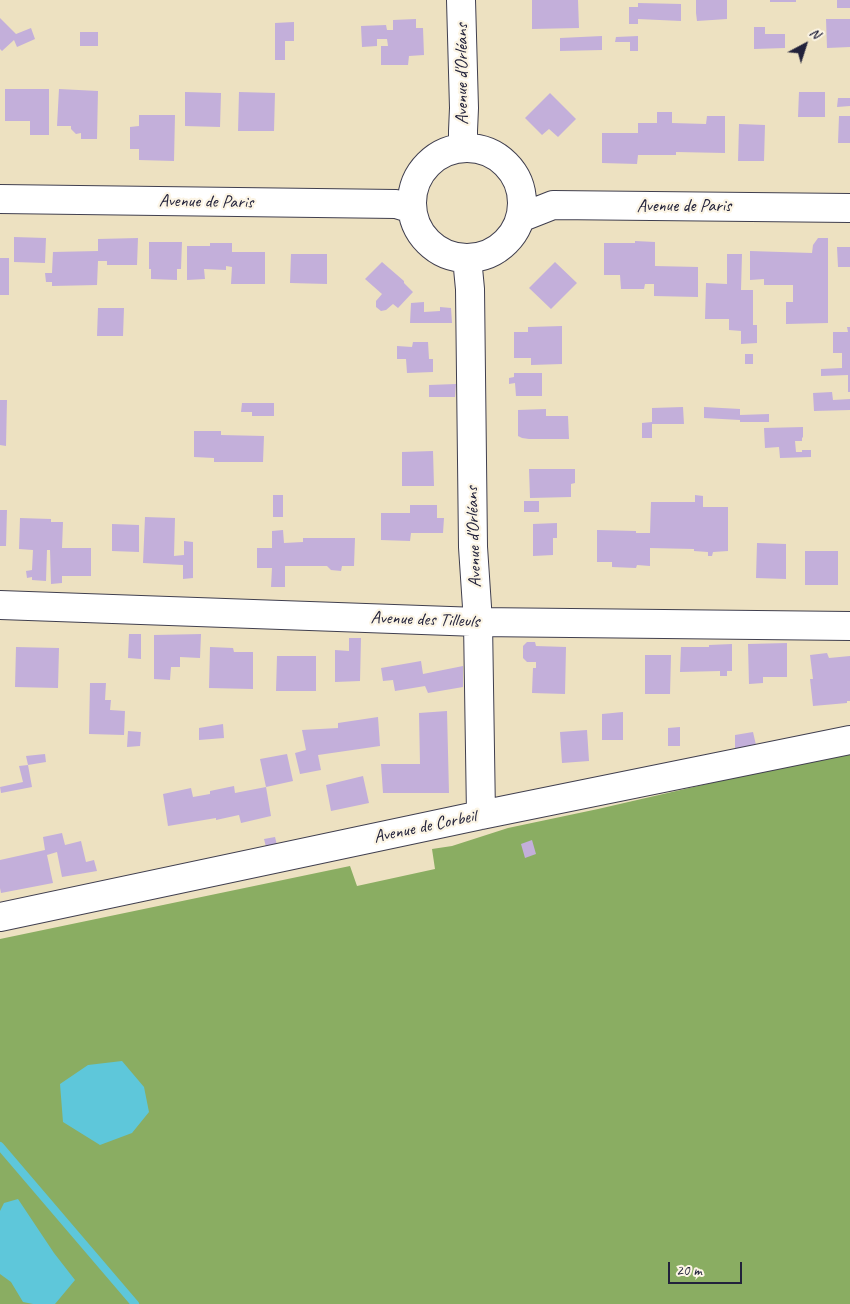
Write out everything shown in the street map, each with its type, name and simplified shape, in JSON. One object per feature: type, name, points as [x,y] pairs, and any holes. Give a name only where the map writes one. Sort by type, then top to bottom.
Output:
[{"type":"street","name":"Avenue d'Orléans","points":[[461,0],[464,108],[463,148]]},
{"type":"street","points":[[463,148],[480,150],[496,157],[509,169],[518,184],[522,200],[520,218],[513,234],[500,247],[485,255],[467,258],[451,256],[436,249],[424,238],[416,224],[412,209],[413,191],[420,175],[431,162],[446,153],[463,148]]},
{"type":"street","name":"Avenue de Paris","points":[[0,199],[396,204],[412,209]]},
{"type":"street","name":"Avenue de Paris","points":[[520,218],[553,205],[850,208]]},
{"type":"street","name":"Avenue d'Orléans","points":[[467,258],[470,289],[481,815]]},
{"type":"street","name":"Avenue des Tilleuls","points":[[0,605],[478,622],[850,626]]},
{"type":"street","name":"Avenue de Corbeil","points":[[0,917],[481,815],[850,740]]},
{"type":"green space","points":[[850,751],[850,1304],[0,1304],[0,939],[350,866],[357,886],[435,869],[432,849],[452,846],[508,828]]},
{"type":"water","points":[[122,1061],[144,1087],[149,1112],[132,1133],[100,1145],[63,1122],[60,1084],[88,1065]]},
{"type":"water","points":[[18,1199],[54,1253],[75,1280],[55,1304],[23,1302],[11,1282],[0,1274],[0,1211],[4,1203]]},
{"type":"building","points":[[532,0],[578,0],[579,28],[532,29]]},
{"type":"building","points":[[696,0],[727,0],[727,19],[697,21]]},
{"type":"building","points":[[770,0],[796,0],[796,2],[770,2]]},
{"type":"building","points":[[837,0],[850,0],[850,8],[837,8]]},
{"type":"building","points":[[638,3],[681,4],[681,21],[638,19],[638,24],[629,24],[629,7],[638,7]]},
{"type":"building","points":[[0,18],[16,34],[31,28],[35,39],[17,47],[14,40],[2,51],[0,49]]},
{"type":"building","points":[[416,19],[416,28],[423,28],[424,55],[409,56],[408,65],[381,65],[381,46],[388,46],[387,39],[377,39],[377,46],[362,47],[361,26],[386,25],[387,30],[393,30],[393,20]]},
{"type":"building","points":[[826,19],[850,19],[850,47],[827,48]]},
{"type":"building","points":[[294,22],[294,41],[285,41],[285,60],[275,60],[275,23]]},
{"type":"building","points":[[754,27],[765,27],[765,34],[785,34],[785,48],[754,49]]},
{"type":"building","points":[[80,32],[98,32],[98,46],[80,46]]},
{"type":"building","points":[[602,36],[602,50],[560,51],[560,38]]},
{"type":"building","points":[[638,36],[638,51],[630,51],[630,42],[615,42],[616,37]]},
{"type":"building","points":[[5,89],[49,89],[49,135],[30,135],[30,121],[5,121]]},
{"type":"building","points":[[59,89],[98,91],[97,139],[81,139],[81,133],[76,134],[71,129],[71,126],[57,126]]},
{"type":"building","points":[[185,92],[221,93],[220,127],[185,126]]},
{"type":"building","points":[[239,92],[275,93],[274,131],[238,131]]},
{"type":"building","points":[[799,92],[825,92],[825,117],[798,117]]},
{"type":"building","points":[[550,93],[576,119],[558,137],[549,129],[542,135],[525,118]]},
{"type":"building","points":[[838,98],[850,98],[850,106],[837,107]]},
{"type":"building","points":[[657,112],[672,112],[672,123],[706,124],[707,116],[725,116],[725,153],[676,152],[676,155],[638,155],[637,164],[602,163],[602,133],[638,133],[638,123],[657,123]]},
{"type":"building","points":[[139,115],[175,115],[174,161],[139,160],[139,149],[130,149],[130,127],[139,126]]},
{"type":"building","points":[[839,116],[850,116],[850,143],[838,143]]},
{"type":"building","points":[[739,124],[765,125],[764,161],[738,161]]},
{"type":"building","points":[[14,237],[46,238],[45,263],[14,262]]},
{"type":"building","points":[[138,238],[137,265],[107,265],[107,261],[98,261],[97,285],[52,286],[52,282],[46,282],[45,273],[52,273],[53,252],[98,251],[98,239]]},
{"type":"building","points":[[818,238],[828,238],[828,323],[786,324],[786,302],[793,302],[793,285],[764,285],[764,279],[750,280],[750,251],[812,253],[813,245]]},
{"type":"building","points":[[635,241],[655,242],[655,266],[698,267],[698,297],[654,296],[654,284],[645,284],[644,289],[621,289],[620,275],[604,275],[604,243],[635,243]]},
{"type":"building","points":[[149,242],[182,242],[181,269],[177,269],[177,280],[151,279]]},
{"type":"building","points":[[210,243],[232,243],[232,252],[265,252],[265,284],[231,284],[232,267],[226,266],[226,270],[204,269],[205,279],[187,280],[187,246],[210,246]]},
{"type":"building","points":[[837,247],[850,247],[850,267],[838,267]]},
{"type":"building","points":[[291,254],[327,254],[327,284],[290,283]]},
{"type":"building","points":[[727,254],[742,254],[741,290],[753,290],[753,325],[757,325],[757,343],[741,344],[741,331],[729,330],[729,319],[705,319],[706,283],[727,284]]},
{"type":"building","points":[[0,258],[9,258],[9,295],[0,295]]},
{"type":"building","points":[[382,262],[404,281],[413,292],[398,308],[393,304],[386,310],[381,311],[376,307],[376,301],[382,294],[365,279]]},
{"type":"building","points":[[555,262],[577,283],[551,309],[529,288]]},
{"type":"building","points":[[424,302],[424,312],[440,311],[440,307],[451,308],[452,323],[410,323],[411,303]]},
{"type":"building","points":[[98,308],[124,308],[123,336],[97,336]]},
{"type":"building","points":[[562,326],[562,364],[531,365],[531,358],[514,358],[514,332],[528,332],[528,327]]},
{"type":"building","points":[[847,327],[850,327],[850,392],[848,392],[848,375],[821,376],[821,369],[842,368],[842,353],[833,353],[833,332],[848,332]]},
{"type":"building","points":[[413,342],[428,342],[429,359],[433,359],[433,372],[407,373],[406,359],[397,359],[397,346],[412,347]]},
{"type":"building","points":[[745,354],[753,354],[753,364],[745,364]]},
{"type":"building","points":[[514,373],[542,373],[542,396],[516,396],[515,383],[509,384],[509,378],[514,377]]},
{"type":"building","points":[[456,384],[455,397],[429,397],[429,385]]},
{"type":"building","points":[[832,392],[833,400],[850,399],[850,410],[814,411],[813,393]]},
{"type":"building","points":[[0,400],[7,400],[6,446],[0,445]]},
{"type":"building","points":[[242,403],[274,403],[274,416],[252,416],[252,412],[241,412]]},
{"type":"building","points":[[683,407],[684,424],[652,424],[652,438],[642,438],[642,423],[652,422],[652,408]]},
{"type":"building","points":[[704,407],[740,409],[740,415],[769,414],[769,422],[740,422],[740,420],[704,418]]},
{"type":"building","points":[[546,409],[546,416],[568,416],[569,439],[529,439],[518,436],[518,410]]},
{"type":"building","points":[[803,427],[802,441],[795,441],[796,452],[811,450],[811,457],[780,458],[779,447],[765,448],[764,428]]},
{"type":"building","points":[[194,431],[221,431],[221,435],[264,436],[263,462],[214,462],[214,458],[194,457]]},
{"type":"building","points":[[433,451],[434,486],[402,486],[402,452]]},
{"type":"building","points":[[529,469],[575,469],[575,483],[571,484],[571,497],[530,498]]},
{"type":"building","points":[[273,495],[283,495],[283,517],[273,517]]},
{"type":"building","points":[[695,495],[703,496],[703,507],[728,507],[728,551],[713,552],[712,556],[708,556],[708,552],[694,551],[694,549],[650,548],[650,566],[637,565],[636,568],[612,567],[612,562],[597,562],[597,530],[650,533],[651,502],[695,502]]},
{"type":"building","points":[[524,501],[539,501],[539,512],[524,512]]},
{"type":"building","points":[[410,505],[437,505],[437,518],[444,518],[443,533],[411,533],[410,541],[381,540],[381,513],[410,513]]},
{"type":"building","points":[[0,510],[7,510],[6,546],[0,546]]},
{"type":"building","points":[[145,517],[175,518],[174,556],[184,555],[184,541],[193,542],[193,578],[183,579],[183,565],[143,563]]},
{"type":"building","points":[[20,518],[51,519],[51,522],[63,522],[62,548],[91,548],[91,576],[62,576],[62,583],[51,584],[50,550],[47,550],[46,581],[32,580],[32,577],[27,578],[26,571],[32,570],[33,550],[19,549]]},
{"type":"building","points":[[557,523],[557,538],[553,538],[553,555],[533,556],[533,524]]},
{"type":"building","points":[[112,524],[139,525],[139,552],[112,551]]},
{"type":"building","points":[[283,530],[284,543],[303,542],[303,538],[355,538],[354,566],[342,566],[341,571],[331,570],[327,566],[285,566],[285,587],[271,587],[272,568],[257,568],[257,548],[272,548],[272,531]]},
{"type":"building","points":[[757,543],[786,544],[786,579],[756,578]]},
{"type":"building","points":[[805,551],[838,551],[838,585],[805,585]]},
{"type":"building","points":[[129,634],[141,634],[141,659],[128,658]]},
{"type":"building","points":[[201,634],[200,658],[180,657],[180,667],[171,667],[170,680],[154,679],[154,635]]},
{"type":"building","points":[[349,638],[361,638],[360,681],[335,682],[335,650],[349,651]]},
{"type":"building","points":[[527,642],[535,642],[536,646],[566,647],[565,694],[532,693],[533,668],[536,668],[536,662],[527,662],[523,658],[523,646]]},
{"type":"building","points":[[787,643],[787,677],[763,677],[763,683],[749,684],[748,644]]},
{"type":"building","points":[[732,644],[732,671],[727,671],[727,676],[720,676],[720,671],[680,672],[681,647],[709,647],[709,645]]},
{"type":"building","points":[[16,647],[59,648],[58,688],[15,687]]},
{"type":"building","points":[[210,647],[233,648],[234,652],[253,652],[253,689],[209,688]]},
{"type":"building","points":[[827,653],[829,658],[850,656],[850,701],[847,701],[847,703],[813,706],[810,679],[813,679],[810,655]]},
{"type":"building","points":[[645,655],[671,655],[670,694],[645,694]]},
{"type":"building","points":[[277,656],[316,656],[316,691],[276,691]]},
{"type":"building","points":[[421,661],[423,674],[463,666],[463,687],[428,693],[425,686],[395,691],[393,680],[383,681],[381,668]]},
{"type":"building","points":[[90,683],[106,683],[105,700],[111,700],[110,710],[125,711],[124,735],[89,734]]},
{"type":"building","points":[[447,711],[449,793],[383,793],[381,764],[420,764],[419,713]]},
{"type":"building","points":[[623,712],[623,740],[602,740],[602,714]]},
{"type":"building","points":[[378,717],[380,746],[318,755],[321,770],[300,774],[295,753],[306,750],[302,730],[338,728],[338,723]]},
{"type":"building","points":[[223,724],[224,738],[199,740],[199,728]]},
{"type":"building","points":[[680,727],[680,746],[668,746],[668,728]]},
{"type":"building","points":[[587,730],[589,761],[562,763],[560,732]]},
{"type":"building","points":[[128,731],[141,732],[140,746],[127,747]]},
{"type":"building","points":[[753,732],[756,745],[735,749],[735,735]]},
{"type":"building","points":[[45,754],[46,762],[28,765],[26,756]]},
{"type":"building","points":[[287,754],[293,781],[266,787],[260,759]]},
{"type":"building","points":[[28,765],[32,787],[1,793],[0,787],[23,782],[19,766]]},
{"type":"building","points":[[363,776],[369,803],[331,811],[326,785]]},
{"type":"building","points":[[234,786],[235,793],[266,787],[271,816],[241,823],[239,815],[168,826],[163,794],[191,788],[193,797],[210,794],[210,791]]},
{"type":"building","points":[[62,833],[65,845],[81,841],[86,862],[94,860],[97,871],[62,877],[57,852],[47,855],[53,883],[1,893],[0,860],[45,850],[43,837]]},
{"type":"building","points":[[275,837],[277,845],[266,847],[264,839]]},
{"type":"building","points":[[532,840],[536,854],[525,858],[521,844]]},
{"type":"waterway","points":[[0,1146],[135,1304]]}]
